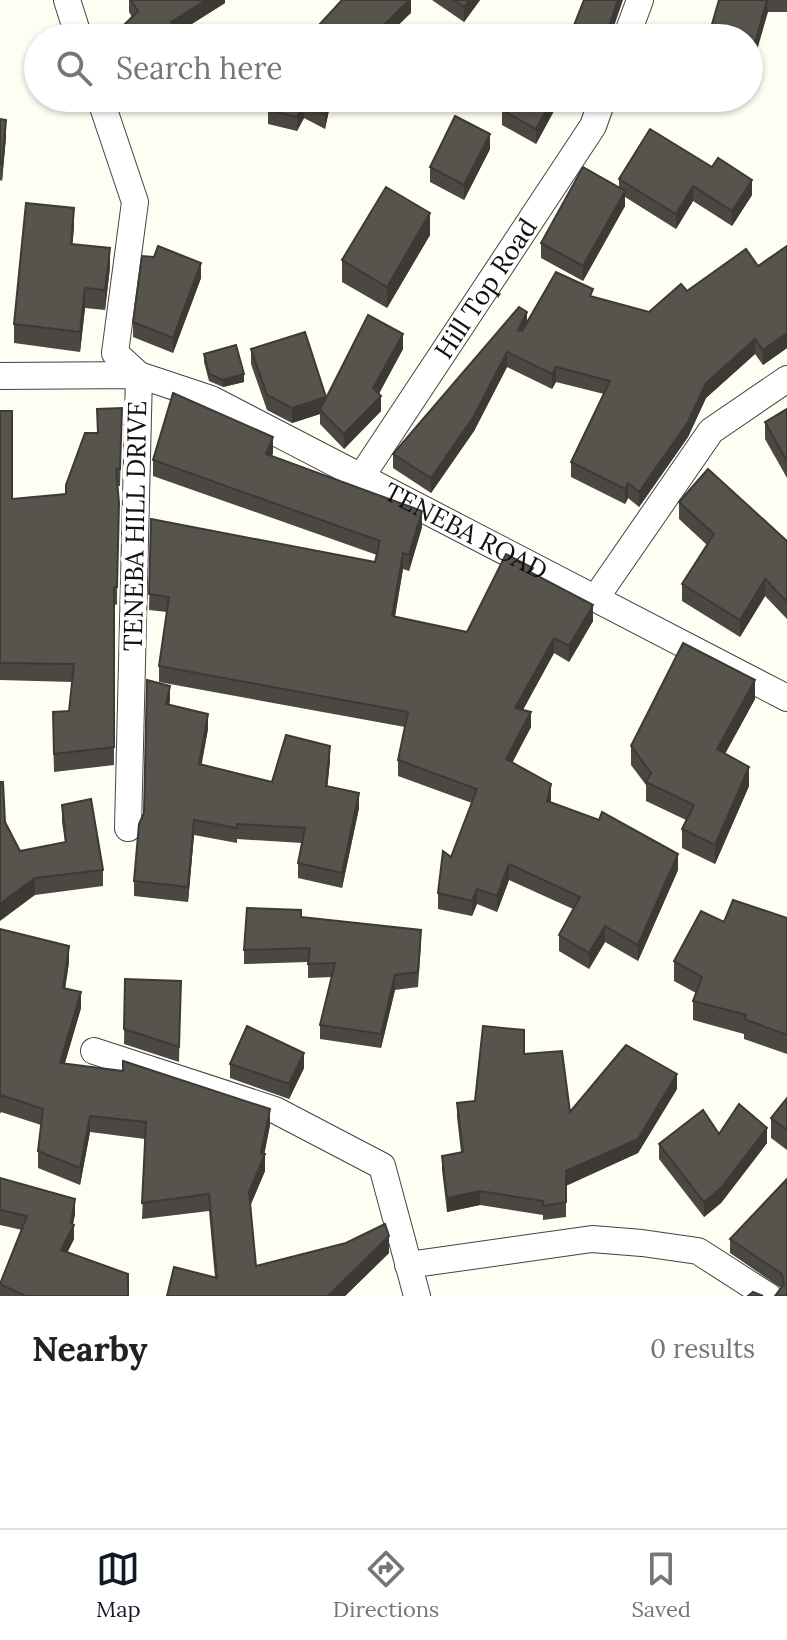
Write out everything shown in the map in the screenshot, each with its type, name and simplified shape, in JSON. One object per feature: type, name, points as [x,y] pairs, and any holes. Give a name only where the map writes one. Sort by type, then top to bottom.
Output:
[{"type":"street","points":[[67,0],[75,24]]},
{"type":"street","points":[[631,24],[640,0]]},
{"type":"street","name":"TENEBA HILL DRIVE","points":[[105,112],[135,202],[115,353],[139,375],[128,828]]},
{"type":"street","name":"Hill Top Road","points":[[361,477],[593,126],[598,112]]},
{"type":"street","points":[[0,376],[139,375]]},
{"type":"street","name":"TENEBA ROAD","points":[[139,375],[211,399],[787,698]]},
{"type":"street","points":[[595,599],[711,431],[787,379]]},
{"type":"street","points":[[94,1051],[275,1110],[382,1166],[417,1296]]},
{"type":"street","points":[[408,1265],[592,1239],[642,1243],[698,1251],[768,1296]]},
{"type":"building","points":[[131,0],[206,0],[171,22],[173,24],[125,24],[138,11]]},
{"type":"building","points":[[342,0],[409,0],[385,24],[320,24]]},
{"type":"building","points":[[454,0],[469,0],[464,7]]},
{"type":"building","points":[[584,0],[618,0],[610,24],[575,24]]},
{"type":"building","points":[[719,0],[767,0],[760,24],[712,24]]},
{"type":"building","points":[[276,112],[300,112],[297,117]]},
{"type":"building","points":[[506,112],[545,112],[536,129]]},
{"type":"building","points":[[455,116],[490,134],[464,185],[430,167]]},
{"type":"building","points":[[0,119],[6,120],[2,164],[0,164]]},
{"type":"building","points":[[650,129],[712,167],[718,158],[752,180],[732,211],[693,186],[676,214],[619,179]]},
{"type":"building","points":[[583,167],[625,191],[583,266],[541,243]]},
{"type":"building","points":[[386,187],[430,213],[387,287],[342,260]]},
{"type":"building","points":[[26,203],[74,208],[71,244],[110,248],[105,290],[85,288],[80,332],[14,324]]},
{"type":"building","points":[[158,246],[201,263],[173,338],[133,322],[142,256],[154,257]]},
{"type":"building","points":[[787,246],[787,333],[763,350],[755,339],[706,383],[688,422],[639,492],[628,483],[625,489],[571,462],[610,381],[556,367],[552,374],[507,352],[474,416],[431,478],[393,454],[519,307],[527,312],[518,330],[522,331],[556,272],[593,289],[590,296],[649,312],[681,284],[687,291],[746,249],[758,266]]},
{"type":"building","points":[[368,315],[403,334],[373,388],[381,396],[344,434],[320,410]]},
{"type":"building","points":[[305,332],[326,397],[292,408],[267,395],[251,349]]},
{"type":"building","points":[[236,345],[244,374],[223,380],[209,374],[204,354]]},
{"type":"building","points":[[173,393],[273,437],[266,454],[422,511],[409,555],[403,553],[392,616],[467,632],[506,554],[533,568],[530,572],[593,605],[569,646],[554,638],[515,708],[531,712],[506,759],[551,784],[547,801],[599,820],[602,812],[678,854],[638,945],[605,926],[589,953],[559,935],[580,897],[509,864],[497,896],[477,889],[472,901],[438,893],[443,851],[451,857],[477,789],[398,760],[408,712],[159,666],[169,597],[149,594],[151,519],[375,562],[380,541],[153,460]]},
{"type":"building","points":[[122,408],[120,469],[116,469],[119,503],[117,587],[114,587],[114,747],[54,754],[53,712],[69,711],[74,664],[0,663],[0,411],[12,411],[12,499],[66,494],[66,485],[85,433],[98,433],[97,409]]},
{"type":"building","points":[[787,409],[787,461],[765,422]]},
{"type":"building","points":[[708,469],[787,541],[787,602],[765,579],[740,620],[682,584],[714,534],[679,502]]},
{"type":"building","points":[[683,643],[755,680],[717,749],[749,767],[715,845],[682,829],[694,805],[646,782],[651,773],[631,746]]},
{"type":"building","points":[[147,680],[170,686],[166,704],[208,714],[199,764],[272,782],[286,735],[330,746],[326,786],[359,793],[342,873],[298,863],[305,828],[237,824],[237,828],[194,820],[188,887],[134,881],[139,824],[144,813]]},
{"type":"building","points":[[0,782],[3,782],[5,822],[20,851],[66,842],[62,805],[91,799],[103,870],[35,878],[0,904]]},
{"type":"building","points":[[733,900],[787,918],[787,1035],[744,1019],[746,1015],[693,1001],[702,977],[674,961],[701,911],[724,922]]},
{"type":"building","points":[[247,908],[301,910],[301,917],[421,930],[418,972],[395,975],[381,1034],[320,1025],[335,963],[308,964],[310,948],[244,950]]},
{"type":"building","points":[[0,929],[69,946],[63,988],[81,992],[60,1063],[123,1071],[123,1061],[270,1109],[261,1153],[265,1154],[249,1192],[256,1266],[346,1243],[385,1224],[389,1236],[328,1296],[167,1296],[174,1267],[217,1278],[209,1194],[142,1203],[146,1122],[90,1116],[80,1168],[38,1151],[43,1109],[0,1097]]},
{"type":"building","points":[[125,979],[181,981],[179,1047],[124,1029]]},
{"type":"building","points":[[247,1026],[304,1053],[289,1084],[230,1064]]},
{"type":"building","points":[[483,1026],[524,1030],[524,1054],[562,1051],[570,1112],[626,1045],[677,1074],[638,1139],[566,1171],[566,1202],[543,1206],[543,1201],[480,1191],[447,1198],[442,1156],[463,1152],[457,1103],[475,1101]]},
{"type":"building","points":[[787,1098],[787,1130],[771,1118]]},
{"type":"building","points":[[739,1104],[767,1128],[721,1188],[704,1202],[659,1144],[703,1110],[719,1134]]},
{"type":"building","points":[[0,1178],[75,1199],[71,1223],[74,1225],[61,1250],[128,1274],[128,1296],[25,1296],[0,1284],[27,1216],[0,1210]]},
{"type":"building","points":[[787,1179],[787,1296],[775,1296],[784,1284],[782,1274],[730,1239]]}]
